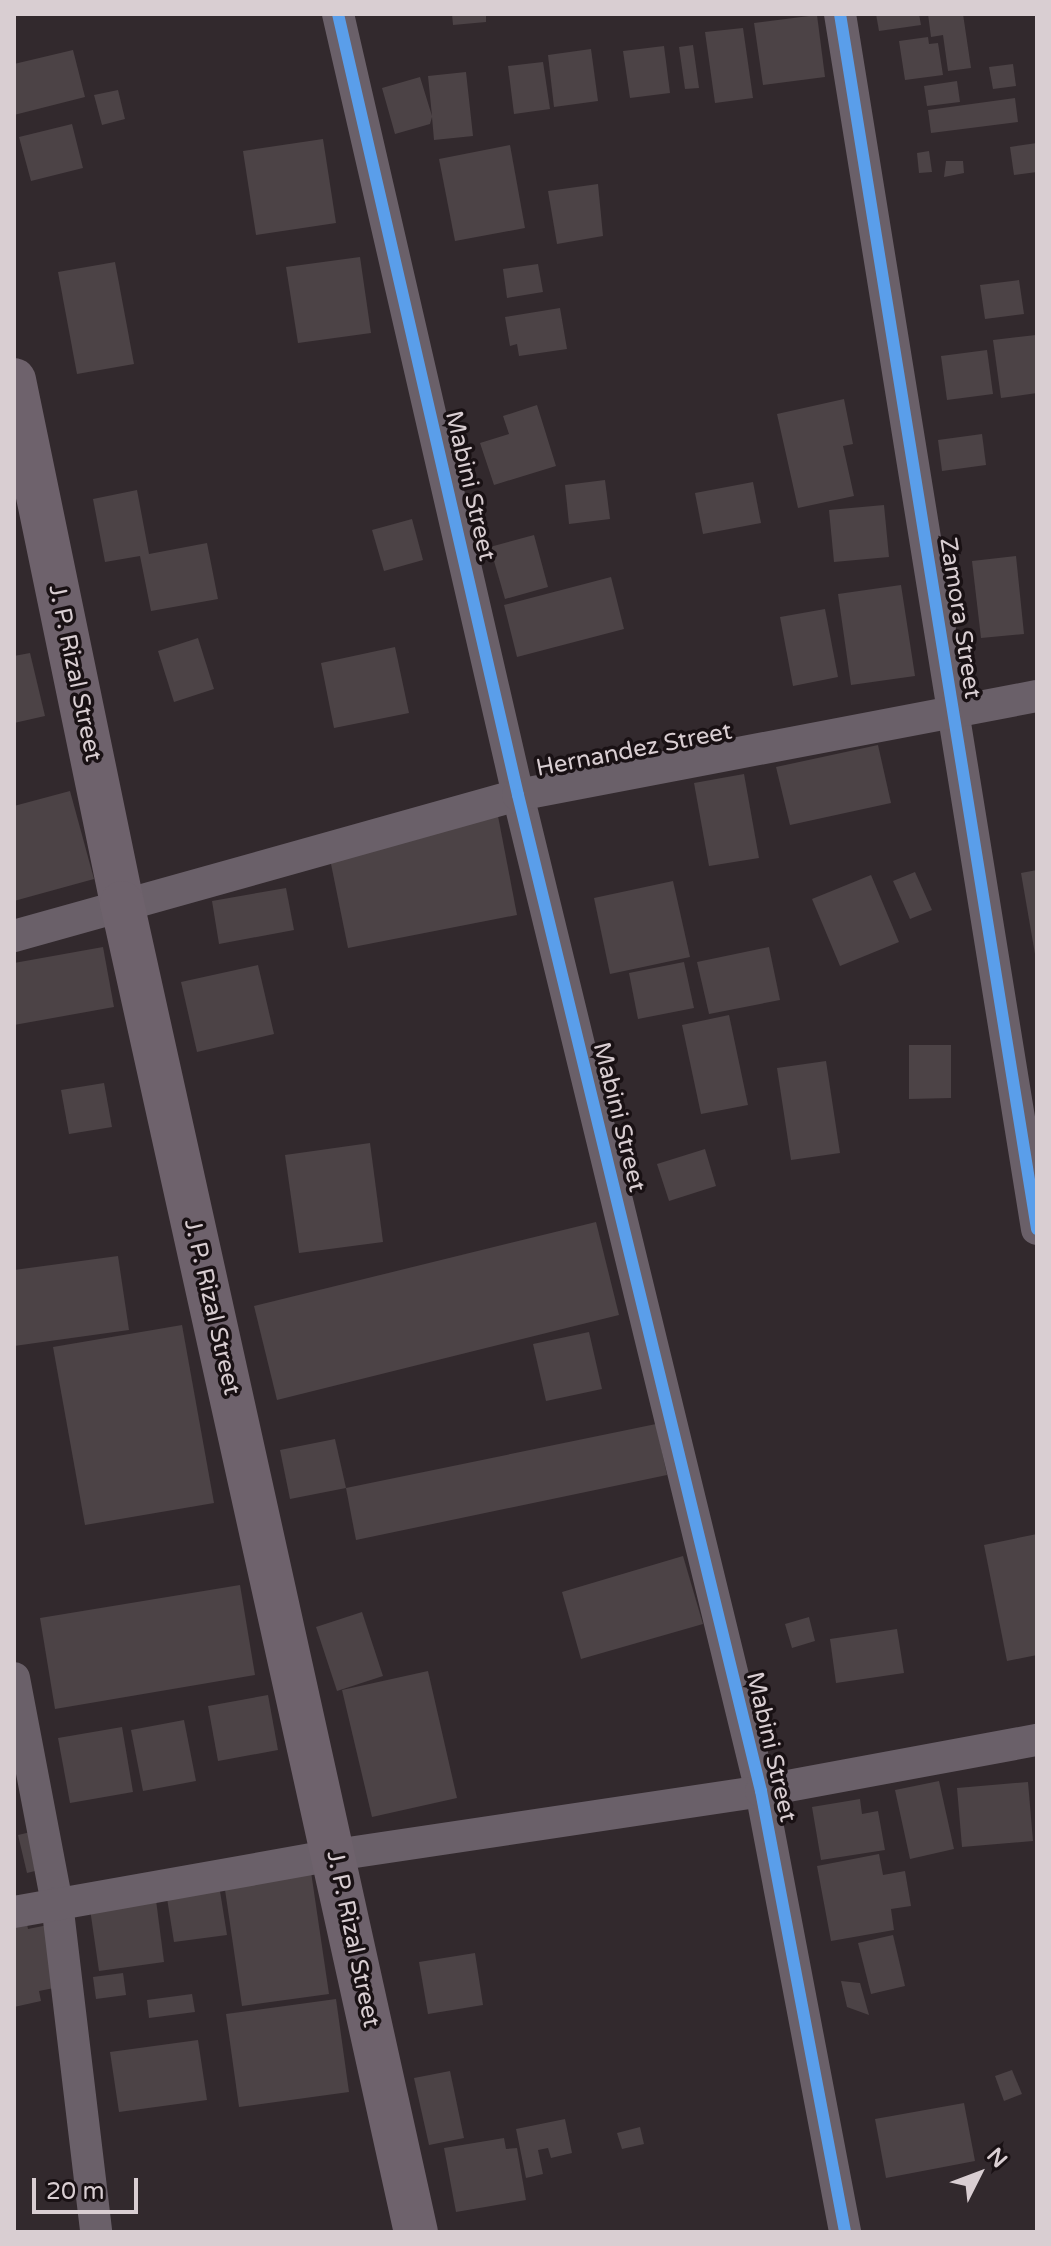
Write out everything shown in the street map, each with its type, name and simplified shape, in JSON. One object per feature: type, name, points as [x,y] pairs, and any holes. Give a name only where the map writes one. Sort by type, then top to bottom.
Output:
[{"type":"main road","name":"J. P. Rizal Street","points":[[14,380],[122,903],[416,2232]]},
{"type":"street","name":"Mabini Street","points":[[338,14],[518,795],[761,1791],[845,2232]]},
{"type":"street","name":"Zamora Street","points":[[840,14],[1037,1229]]},
{"type":"street","name":"Hernandez Street","points":[[14,936],[122,903],[518,795],[1037,696]]},
{"type":"street","points":[[14,1678],[57,1903],[96,2232]]},
{"type":"street","points":[[14,1912],[335,1855],[761,1791],[1037,1740]]},
{"type":"building","points":[[452,14],[486,14],[486,22],[453,25]]},
{"type":"building","points":[[876,14],[919,14],[921,25],[879,31]]},
{"type":"building","points":[[928,14],[963,14],[971,68],[948,71],[943,35],[931,37]]},
{"type":"building","points":[[817,15],[825,77],[763,85],[754,23]]},
{"type":"building","points":[[743,28],[753,98],[715,103],[705,32]]},
{"type":"building","points":[[928,37],[929,44],[938,43],[943,75],[905,80],[899,41]]},
{"type":"building","points":[[693,45],[699,88],[685,89],[679,47]]},
{"type":"building","points":[[664,46],[670,93],[630,98],[623,51]]},
{"type":"building","points":[[591,49],[598,101],[554,107],[548,55]]},
{"type":"building","points":[[73,50],[85,97],[14,115],[14,64]]},
{"type":"building","points":[[543,62],[550,109],[514,114],[508,66]]},
{"type":"building","points":[[1013,64],[1016,86],[993,89],[989,67]]},
{"type":"building","points":[[466,72],[473,136],[434,140],[432,117],[430,124],[395,134],[382,88],[420,77],[432,116],[428,76]]},
{"type":"building","points":[[957,81],[960,102],[927,106],[924,86]]},
{"type":"building","points":[[118,90],[125,119],[102,125],[94,95]]},
{"type":"building","points":[[1015,98],[1018,122],[931,133],[928,110]]},
{"type":"building","points":[[72,124],[83,168],[31,181],[19,137]]},
{"type":"building","points":[[323,139],[336,223],[256,235],[243,151]]},
{"type":"building","points":[[1037,143],[1037,172],[1014,175],[1010,147]]},
{"type":"building","points":[[510,145],[525,228],[455,241],[439,159]]},
{"type":"building","points":[[929,151],[932,172],[919,173],[917,153]]},
{"type":"building","points":[[946,161],[963,161],[964,173],[944,177]]},
{"type":"building","points":[[598,184],[603,236],[557,244],[548,191]]},
{"type":"building","points":[[360,257],[371,333],[298,343],[286,267]]},
{"type":"building","points":[[115,262],[134,364],[77,374],[58,272]]},
{"type":"building","points":[[538,264],[543,292],[507,298],[503,269]]},
{"type":"building","points":[[1019,280],[1024,314],[985,319],[980,285]]},
{"type":"building","points":[[560,308],[567,349],[519,356],[517,344],[510,346],[505,317]]},
{"type":"building","points":[[1036,335],[1037,393],[1001,398],[993,340]]},
{"type":"building","points":[[987,350],[993,394],[947,400],[941,356]]},
{"type":"building","points":[[844,399],[853,444],[843,446],[854,496],[798,508],[777,414]]},
{"type":"building","points":[[537,405],[556,466],[494,485],[480,443],[509,434],[503,416]]},
{"type":"building","points":[[982,434],[986,465],[942,471],[938,440]]},
{"type":"building","points":[[605,480],[610,519],[569,524],[565,485]]},
{"type":"building","points":[[753,482],[761,523],[703,534],[695,493]]},
{"type":"building","points":[[137,490],[149,554],[207,543],[218,599],[151,611],[140,556],[105,562],[93,499]]},
{"type":"building","points":[[884,505],[889,557],[834,562],[829,510]]},
{"type":"building","points":[[412,519],[423,560],[384,571],[372,530]]},
{"type":"building","points":[[534,535],[548,587],[505,599],[490,547]]},
{"type":"building","points":[[1016,556],[1024,634],[981,638],[972,561]]},
{"type":"building","points":[[611,577],[624,629],[517,657],[504,605]]},
{"type":"building","points":[[901,585],[915,676],[851,685],[838,594]]},
{"type":"building","points":[[825,609],[838,677],[793,686],[780,617]]},
{"type":"building","points":[[198,638],[214,689],[174,702],[158,651]]},
{"type":"building","points":[[395,647],[409,713],[334,728],[321,663]]},
{"type":"building","points":[[30,653],[45,716],[14,723],[14,656]]},
{"type":"building","points":[[878,745],[891,803],[790,825],[776,767]]},
{"type":"building","points":[[744,774],[759,858],[709,866],[694,783]]},
{"type":"building","points":[[70,791],[94,879],[14,901],[14,806]]},
{"type":"building","points":[[498,816],[517,915],[348,948],[328,849]]},
{"type":"building","points":[[1037,870],[1037,954],[1035,954],[1021,873]]},
{"type":"building","points":[[915,872],[932,910],[910,919],[893,881]]},
{"type":"building","points":[[871,875],[899,942],[840,966],[812,899]]},
{"type":"building","points":[[673,881],[690,957],[610,974],[594,898]]},
{"type":"building","points":[[286,888],[294,930],[219,944],[212,901]]},
{"type":"building","points":[[103,947],[114,1007],[14,1025],[14,963]]},
{"type":"building","points":[[769,947],[780,1000],[709,1014],[697,962]]},
{"type":"building","points":[[684,962],[694,1008],[638,1019],[629,973]]},
{"type":"building","points":[[258,965],[274,1034],[197,1052],[181,982]]},
{"type":"building","points":[[729,1015],[748,1105],[701,1114],[682,1025]]},
{"type":"building","points":[[909,1045],[951,1045],[951,1098],[909,1099]]},
{"type":"building","points":[[826,1061],[840,1153],[791,1160],[777,1068]]},
{"type":"building","points":[[104,1083],[112,1127],[69,1134],[61,1090]]},
{"type":"building","points":[[370,1143],[383,1242],[299,1253],[285,1155]]},
{"type":"building","points":[[705,1149],[716,1186],[669,1201],[657,1164]]},
{"type":"building","points":[[596,1222],[619,1315],[277,1400],[254,1306]]},
{"type":"building","points":[[118,1256],[129,1330],[14,1346],[14,1270]]},
{"type":"building","points":[[182,1325],[214,1503],[85,1525],[53,1347]]},
{"type":"building","points":[[589,1332],[602,1389],[546,1401],[533,1344]]},
{"type":"building","points":[[656,1424],[667,1475],[356,1540],[346,1488]]},
{"type":"building","points":[[335,1439],[346,1488],[290,1499],[280,1450]]},
{"type":"building","points":[[1037,1534],[1037,1655],[1007,1661],[984,1545]]},
{"type":"building","points":[[683,1556],[703,1624],[581,1659],[562,1592]]},
{"type":"building","points":[[240,1585],[255,1675],[55,1709],[40,1618]]},
{"type":"building","points":[[362,1612],[383,1676],[337,1691],[316,1627]]},
{"type":"building","points":[[809,1617],[815,1641],[792,1648],[785,1624]]},
{"type":"building","points":[[897,1629],[904,1673],[836,1683],[830,1639]]},
{"type":"building","points":[[428,1671],[457,1798],[372,1817],[342,1690]]},
{"type":"building","points":[[268,1695],[278,1750],[218,1761],[208,1706]]},
{"type":"building","points":[[184,1720],[196,1781],[143,1791],[131,1730]]},
{"type":"building","points":[[122,1727],[133,1792],[70,1803],[58,1738]]},
{"type":"building","points":[[939,1781],[954,1849],[910,1859],[895,1790]]},
{"type":"building","points":[[1028,1782],[1033,1841],[962,1847],[957,1788]]},
{"type":"building","points":[[860,1799],[862,1814],[878,1811],[885,1850],[821,1860],[812,1807]]},
{"type":"building","points":[[35,1831],[43,1869],[27,1873],[18,1835]]},
{"type":"building","points":[[879,1854],[883,1875],[905,1871],[911,1906],[891,1909],[894,1930],[831,1941],[817,1866]]},
{"type":"building","points":[[310,1865],[329,1994],[242,2006],[223,1876]]},
{"type":"building","points":[[219,1885],[227,1935],[174,1942],[166,1892]]},
{"type":"building","points":[[156,1900],[164,1962],[99,1971],[90,1909]]},
{"type":"building","points":[[26,1919],[28,1929],[48,1925],[59,1987],[39,1991],[41,2001],[14,2007],[14,1920]]},
{"type":"building","points":[[893,1935],[905,1986],[871,1994],[858,1943]]},
{"type":"building","points":[[475,1953],[483,2005],[428,2014],[419,1962]]},
{"type":"building","points":[[123,1973],[126,1995],[96,1999],[93,1977]]},
{"type":"building","points":[[841,1981],[860,1983],[869,2015],[847,2007]]},
{"type":"building","points":[[192,1994],[195,2012],[149,2018],[147,2000]]},
{"type":"building","points":[[336,1999],[349,2092],[239,2107],[226,2014]]},
{"type":"building","points":[[198,2040],[207,2100],[119,2112],[110,2052]]},
{"type":"building","points":[[1012,2070],[1022,2094],[1004,2101],[995,2076]]},
{"type":"building","points":[[450,2071],[464,2138],[429,2145],[414,2078]]},
{"type":"building","points":[[964,2103],[975,2161],[886,2178],[875,2119]]},
{"type":"building","points":[[565,2119],[572,2153],[551,2158],[548,2148],[538,2150],[543,2174],[526,2178],[516,2129]]},
{"type":"building","points":[[640,2127],[644,2144],[622,2149],[617,2133]]},
{"type":"building","points":[[504,2138],[506,2149],[517,2148],[526,2200],[456,2212],[444,2148]]},
{"type":"cycle path","points":[[338,14],[518,795],[761,1791],[845,2232]]},
{"type":"cycle path","points":[[840,14],[1037,1229]]}]
